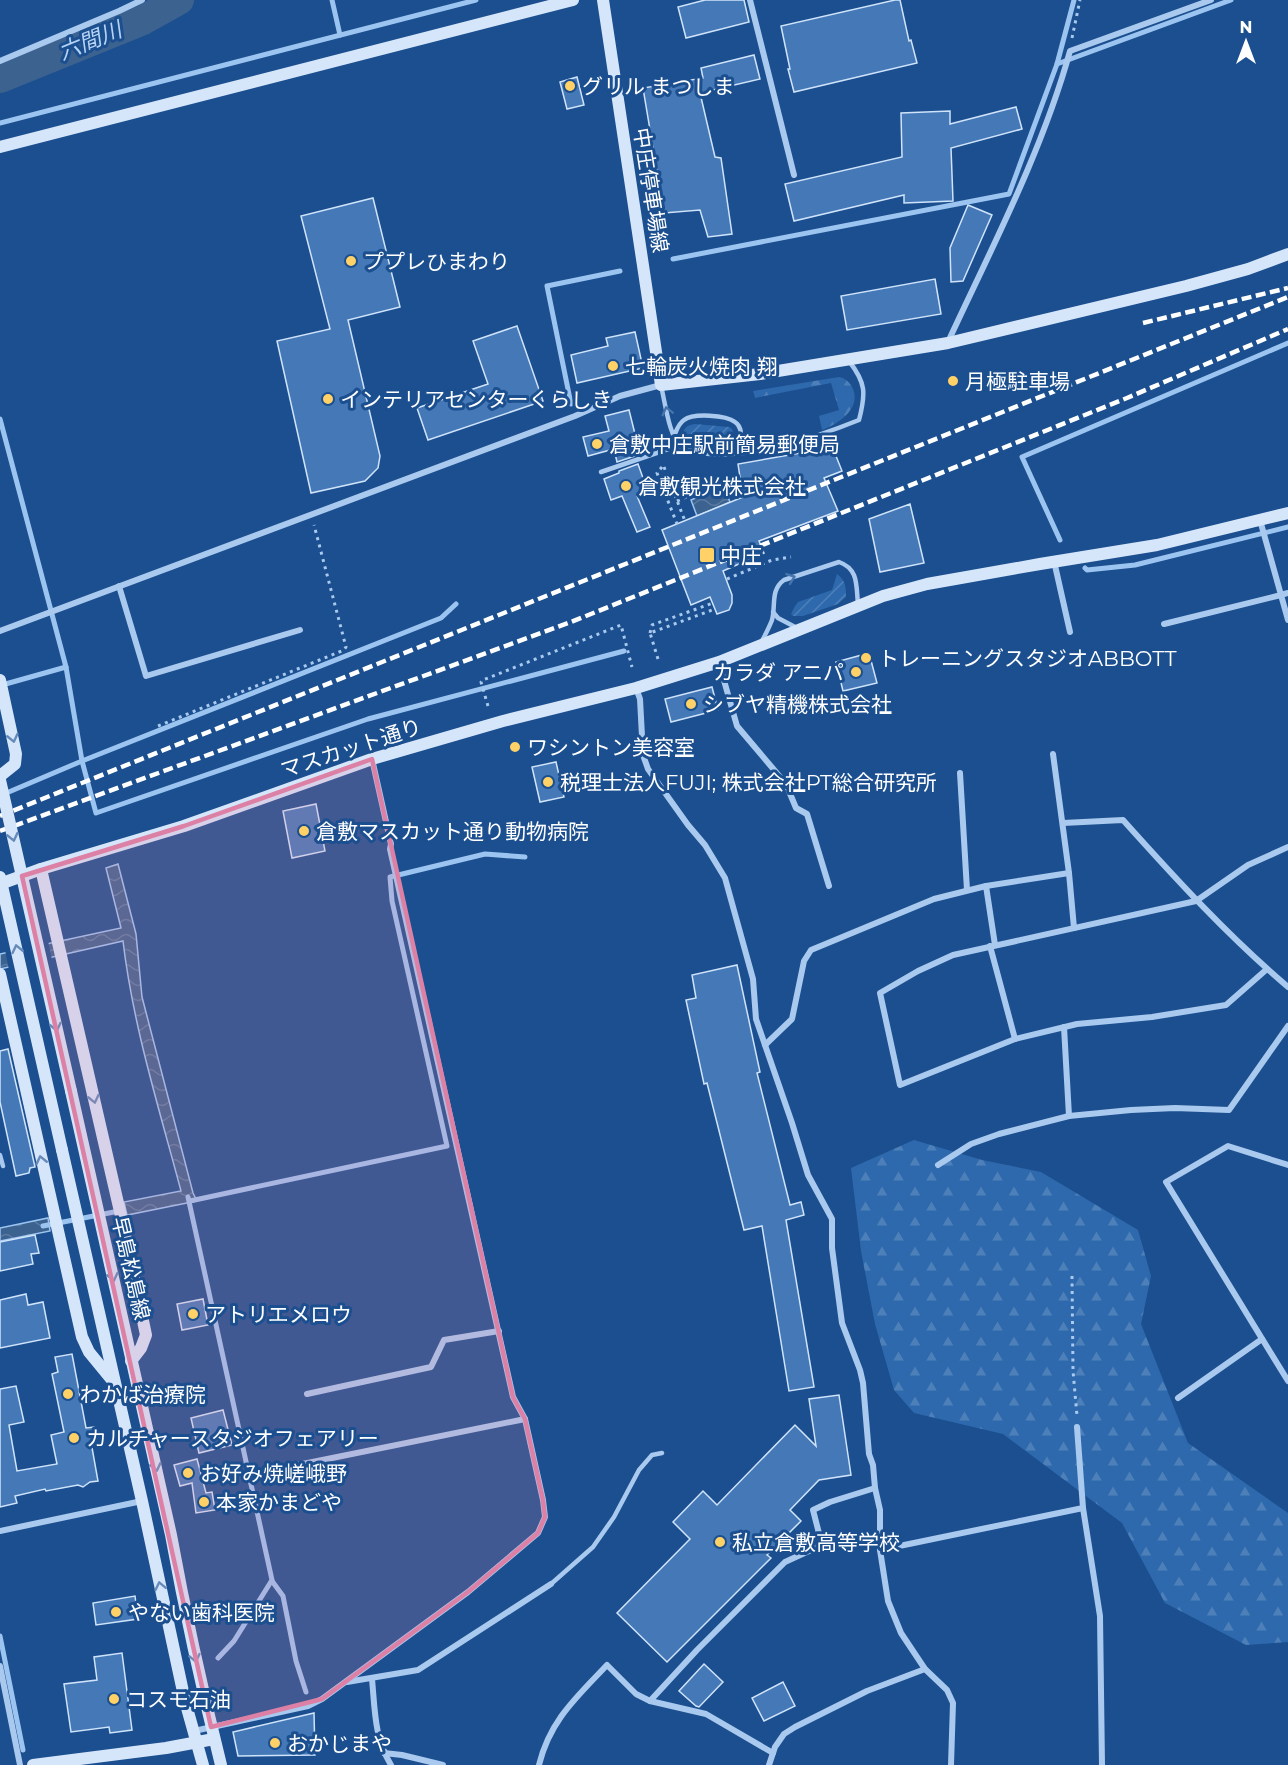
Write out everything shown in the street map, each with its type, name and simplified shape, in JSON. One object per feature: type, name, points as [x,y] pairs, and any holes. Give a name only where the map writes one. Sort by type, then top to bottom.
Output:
[{"type":"main road","points":[[0,147],[573,0]]},
{"type":"main road","name":"中庄停車場線","points":[[603,0],[661,385]]},
{"type":"main road","points":[[661,385],[760,374],[948,343],[1186,286],[1248,269],[1288,254]]},
{"type":"main road","name":"マスカット通り","points":[[0,884],[41,869],[184,826],[372,759],[719,662],[882,596],[927,584],[1157,545],[1261,524],[1288,513]]},
{"type":"main road","points":[[0,680],[16,754],[15,764],[0,778]]},
{"type":"main road","name":"早島松島線","points":[[0,778],[221,1765]]},
{"type":"main road","points":[[41,869],[120,1210],[146,1335],[141,1348],[131,1361]]},
{"type":"main road","name":"早島松島線","points":[[0,877],[142,1501],[185,1701],[203,1765]]},
{"type":"main road","points":[[0,974],[1,988],[81,1336],[89,1352],[115,1383]]},
{"type":"main road","points":[[33,1765],[166,1748],[213,1733]]},
{"type":"street","points":[[0,61],[142,0]]},
{"type":"street","points":[[750,0],[794,175]]},
{"type":"street","points":[[948,343],[1018,192],[1042,133],[1070,51],[1211,0]]},
{"type":"street","points":[[0,631],[575,416],[620,396],[661,385]]},
{"type":"street","points":[[1261,524],[1288,620]]},
{"type":"street","points":[[1054,561],[1070,632]]},
{"type":"street","points":[[119,586],[146,676],[300,630]]},
{"type":"street","points":[[1164,624],[1288,593]]},
{"type":"street","points":[[719,662],[737,726],[786,784],[796,808],[807,814],[829,886]]},
{"type":"street","points":[[636,687],[640,699],[642,755],[648,769],[705,845],[725,878],[753,979],[756,1019],[808,1175],[832,1219],[832,1248],[842,1323],[863,1383],[869,1454],[873,1465],[880,1510],[880,1550],[888,1601],[901,1633],[925,1669],[947,1690],[953,1703],[951,1765]]},
{"type":"street","points":[[1053,754],[1074,928]]},
{"type":"street","points":[[213,1733],[308,1706],[321,1699],[468,1592],[538,1533],[545,1517],[525,1419],[513,1397],[390,849],[391,844],[372,759]]},
{"type":"street","points":[[960,773],[967,890]]},
{"type":"street","points":[[1062,823],[1122,820],[1196,901],[1288,987]]},
{"type":"street","points":[[1267,969],[1226,1005],[1152,1017],[1077,1024],[1015,1039],[900,1085],[880,993],[918,971],[953,955],[1196,901],[1248,865],[1288,847]]},
{"type":"street","points":[[765,1045],[792,1019],[804,961],[811,950],[934,899],[986,886],[1069,873]]},
{"type":"street","points":[[986,886],[992,946],[1015,1039]]},
{"type":"street","points":[[938,1165],[971,1144],[999,1134],[1069,1116],[1153,1109],[1229,1110],[1288,1026]]},
{"type":"street","points":[[1064,1027],[1069,1116]]},
{"type":"street","points":[[1288,1165],[1228,1146],[1166,1182],[1288,1381]]},
{"type":"street","points":[[307,1394],[430,1367],[444,1340],[499,1331]]},
{"type":"street","points":[[1178,1398],[1262,1339]]},
{"type":"street","points":[[258,1473],[525,1419]]},
{"type":"street","points":[[1077,1427],[1083,1508],[1100,1616],[1102,1765]]},
{"type":"street","points":[[650,1701],[697,1650],[785,1562],[822,1545],[813,1510],[830,1502],[875,1488]]},
{"type":"street","points":[[0,1531],[142,1501]]},
{"type":"street","points":[[880,1550],[1083,1508]]},
{"type":"street","points":[[346,1682],[418,1670],[551,1584]]},
{"type":"street","points":[[539,1765],[551,1731],[566,1708],[607,1665],[636,1694],[650,1701],[706,1714],[773,1753]]},
{"type":"street","points":[[0,1666],[20,1765]]},
{"type":"street","points":[[769,1765],[775,1747],[784,1734],[795,1727],[867,1691],[925,1669]]},
{"type":"street","points":[[372,1678],[378,1738],[392,1765]]},
{"type":"street","points":[[384,1753],[443,1765]]},
{"type":"lane","points":[[661,385],[674,436],[680,445],[704,454],[728,456],[823,434],[859,420],[864,400],[860,376],[847,359]]},
{"type":"lane","points":[[674,436],[679,424],[686,418],[724,417],[736,422],[741,429],[741,444],[738,450],[728,456]]},
{"type":"lane","points":[[601,472],[680,445]]},
{"type":"lane","points":[[760,645],[772,618],[775,592],[778,584],[784,580],[839,562],[852,570],[858,606]]},
{"type":"lane","points":[[773,612],[787,624],[800,629]]},
{"type":"lane","points":[[0,1155],[3,1167]]},
{"type":"lane","points":[[551,1584],[594,1547],[614,1517],[639,1470],[652,1455],[662,1453]]},
{"type":"path","points":[[1070,51],[1080,0]]},
{"type":"path","points":[[677,524],[657,473],[663,467],[685,521]]},
{"type":"path","points":[[677,501],[714,485]]},
{"type":"path","points":[[727,579],[772,560],[790,557]]},
{"type":"path","points":[[658,659],[650,633],[652,625],[712,603]]},
{"type":"path","points":[[650,633],[715,609]]},
{"type":"path","points":[[488,706],[481,682],[483,680],[621,625],[632,667]]},
{"type":"path","points":[[1072,1276],[1073,1371],[1077,1427]]},
{"type":"highlighted area","points":[[372,759],[513,1397],[525,1419],[545,1517],[538,1533],[468,1592],[322,1699],[211,1727],[22,876],[184,826]]},
{"type":"green space","points":[[839,377],[852,387],[855,396],[854,403],[841,420],[822,430],[819,416],[839,410],[831,383],[755,398],[753,391]]},
{"type":"green space","points":[[695,424],[729,427],[734,437],[732,445],[715,448],[685,441],[684,430]]},
{"type":"green space","points":[[837,574],[846,587],[846,597],[838,604],[803,616],[791,614],[798,602],[832,590]]},
{"type":"green space","points":[[914,1140],[982,1160],[1041,1172],[1138,1230],[1151,1276],[1141,1324],[1188,1443],[1288,1513],[1288,1642],[1246,1645],[1165,1603],[1122,1523],[1003,1434],[914,1413],[894,1390],[875,1324],[861,1251],[851,1168]]},
{"type":"water","points":[[724,486],[730,502],[697,516],[691,500]]},
{"type":"water","points":[[118,864],[136,934],[142,997],[197,1201],[127,1215],[124,1202],[181,1191],[140,1036],[123,941],[0,969],[0,954],[121,928],[106,868]]},
{"type":"water","points":[[48,1218],[50,1231],[0,1241],[0,1228]]},
{"type":"pier","points":[[48,941],[52,960],[9,970],[5,950]]},
{"type":"building","points":[[705,0],[744,0],[749,22],[686,38],[678,7]]},
{"type":"building","points":[[900,0],[909,41],[911,40],[917,63],[794,92],[781,26]]},
{"type":"building","points":[[754,55],[760,79],[700,93],[715,157],[721,158],[732,234],[708,237],[700,210],[664,213],[643,88],[703,78],[701,68]]},
{"type":"building","points":[[577,77],[584,105],[567,109],[560,82]]},
{"type":"building","points":[[1016,107],[1022,129],[951,148],[953,201],[904,203],[904,195],[794,221],[785,184],[902,157],[901,113],[950,111],[950,124]]},
{"type":"building","points":[[373,198],[400,307],[348,320],[380,456],[378,468],[365,481],[311,493],[277,341],[330,329],[301,216]]},
{"type":"building","points":[[968,205],[992,215],[963,281],[951,282],[950,248]]},
{"type":"building","points":[[935,279],[941,314],[847,330],[841,296]]},
{"type":"building","points":[[517,326],[543,401],[428,440],[417,408],[488,384],[473,341]]},
{"type":"building","points":[[635,332],[643,368],[577,383],[571,355],[608,346],[606,338]]},
{"type":"building","points":[[629,410],[638,446],[632,447],[635,456],[617,462],[614,449],[588,456],[583,437],[609,431],[605,416]]},
{"type":"building","points":[[832,446],[842,471],[824,478],[838,511],[759,541],[764,553],[723,571],[732,595],[729,610],[717,614],[710,597],[691,605],[662,530],[743,497],[738,464]]},
{"type":"building","name":"倉敷観光株式会社","points":[[638,464],[648,492],[637,496],[650,527],[637,532],[622,496],[611,500],[604,479]]},
{"type":"building","points":[[910,504],[924,563],[880,572],[869,519]]},
{"type":"building","name":"カラダ アニパ","points":[[869,653],[877,683],[843,691],[836,662]]},
{"type":"building","name":"シブヤ精機株式会社","points":[[712,687],[718,710],[671,722],[665,699]]},
{"type":"building","name":"税理士法人FUJI; 株式会社PT総合研究所","points":[[556,762],[564,797],[540,802],[532,767]]},
{"type":"building","name":"倉敷マスカット通り動物病院","points":[[316,804],[325,851],[292,858],[283,811]]},
{"type":"building","points":[[737,965],[760,1072],[757,1073],[790,1205],[801,1202],[804,1215],[786,1220],[814,1387],[789,1391],[762,1226],[744,1230],[707,1083],[704,1084],[686,1000],[696,998],[692,975]]},
{"type":"building","points":[[8,1049],[35,1167],[30,1168],[29,1173],[16,1176],[0,1102],[0,1051]]},
{"type":"building","points":[[35,1235],[39,1253],[31,1254],[33,1264],[0,1271],[0,1242]]},
{"type":"building","points":[[26,1294],[28,1305],[43,1302],[50,1338],[0,1348],[0,1300]]},
{"type":"building","name":"アトリエメロウ","points":[[203,1299],[208,1325],[182,1330],[177,1304]]},
{"type":"building","points":[[72,1354],[86,1428],[94,1427],[96,1441],[91,1442],[98,1481],[90,1482],[83,1487],[78,1485],[46,1491],[45,1489],[15,1496],[17,1503],[0,1507],[0,1389],[16,1386],[24,1422],[9,1425],[17,1471],[57,1464],[51,1435],[64,1432],[52,1374],[58,1372],[55,1357]]},
{"type":"building","points":[[839,1395],[851,1475],[819,1480],[790,1510],[801,1521],[767,1555],[771,1558],[667,1662],[617,1613],[690,1539],[673,1522],[703,1491],[717,1505],[795,1425],[816,1446],[809,1399]]},
{"type":"building","points":[[223,1410],[232,1445],[199,1453],[191,1418]]},
{"type":"building","points":[[197,1459],[206,1493],[212,1492],[215,1510],[196,1513],[192,1483],[180,1486],[174,1465]]},
{"type":"building","name":"やない歯科医院","points":[[135,1596],[138,1619],[96,1625],[93,1603]]},
{"type":"building","name":"コスモ石油","points":[[122,1653],[132,1730],[110,1733],[109,1727],[71,1732],[64,1684],[97,1680],[94,1657]]},
{"type":"building","points":[[704,1664],[723,1682],[699,1707],[679,1691]]},
{"type":"building","points":[[783,1682],[795,1706],[764,1721],[752,1698]]},
{"type":"building","name":"おかじまや","points":[[314,1713],[315,1755],[238,1756],[233,1732]]},
{"type":"waterway","name":"六間川","points":[[0,78],[143,20],[179,0]]},
{"type":"waterway","points":[[332,0],[340,35]]},
{"type":"waterway","points":[[0,123],[476,0]]},
{"type":"waterway","points":[[673,259],[1009,194],[1057,64],[1074,0]]},
{"type":"waterway","points":[[1057,64],[1231,0]]},
{"type":"waterway","points":[[571,404],[547,286],[620,271]]},
{"type":"waterway","points":[[1060,540],[1022,457],[1288,343]]},
{"type":"waterway","points":[[0,419],[66,667],[82,761],[4,794]]},
{"type":"waterway","points":[[1085,568],[1087,570],[1135,565],[1288,527]]},
{"type":"waterway","points":[[456,604],[441,618],[82,761],[96,813],[368,719],[624,651]]},
{"type":"waterway","points":[[2,685],[66,667]]},
{"type":"waterway","points":[[190,1201],[447,1146],[392,901],[390,877],[485,854],[525,857]]},
{"type":"waterway","points":[[188,1197],[272,1580],[234,1641],[218,1658]]},
{"type":"waterway","points":[[43,1226],[119,1211]]},
{"type":"waterway","points":[[272,1581],[283,1596],[296,1661],[306,1692]]},
{"type":"waterway","points":[[0,1636],[23,1750]]},
{"type":"railway","points":[[1143,323],[1288,288]]},
{"type":"railway","points":[[0,816],[1288,297]]},
{"type":"railway","points":[[0,831],[571,622],[1127,398],[1288,329]]},
{"type":"place","name":"グリル まつしま","points":[[570,86]]},
{"type":"place","name":"ププレひまわり","points":[[351,261]]},
{"type":"place","name":"七輪炭火焼肉 翔","points":[[613,366]]},
{"type":"place","name":"月極駐車場","points":[[953,381]]},
{"type":"place","name":"インテリアセンターくらしき","points":[[328,399]]},
{"type":"place","name":"倉敷中庄駅前簡易郵便局","points":[[597,444]]},
{"type":"place","name":"倉敷観光株式会社","points":[[626,486]]},
{"type":"place","name":"中庄","points":[[707,555]]},
{"type":"place","name":"トレーニングスタジオABBOTT","points":[[866,658]]},
{"type":"place","name":"カラダ アニパ","points":[[856,672]]},
{"type":"place","name":"シブヤ精機株式会社","points":[[691,704]]},
{"type":"place","name":"ワシントン美容室","points":[[515,747]]},
{"type":"place","name":"税理士法人FUJI; 株式会社PT総合研究所","points":[[548,782]]},
{"type":"place","name":"倉敷マスカット通り動物病院","points":[[304,831]]},
{"type":"place","name":"アトリエメロウ","points":[[193,1314]]},
{"type":"place","name":"わかば治療院","points":[[68,1394]]},
{"type":"place","name":"カルチャースタジオフェアリー","points":[[74,1438]]},
{"type":"place","name":"お好み焼嵯峨野","points":[[188,1473]]},
{"type":"place","name":"本家かまどや","points":[[204,1502]]},
{"type":"place","name":"私立倉敷高等学校","points":[[720,1542]]},
{"type":"place","name":"やない歯科医院","points":[[116,1612]]},
{"type":"place","name":"コスモ石油","points":[[114,1699]]},
{"type":"place","name":"おかじまや","points":[[275,1743]]}]
